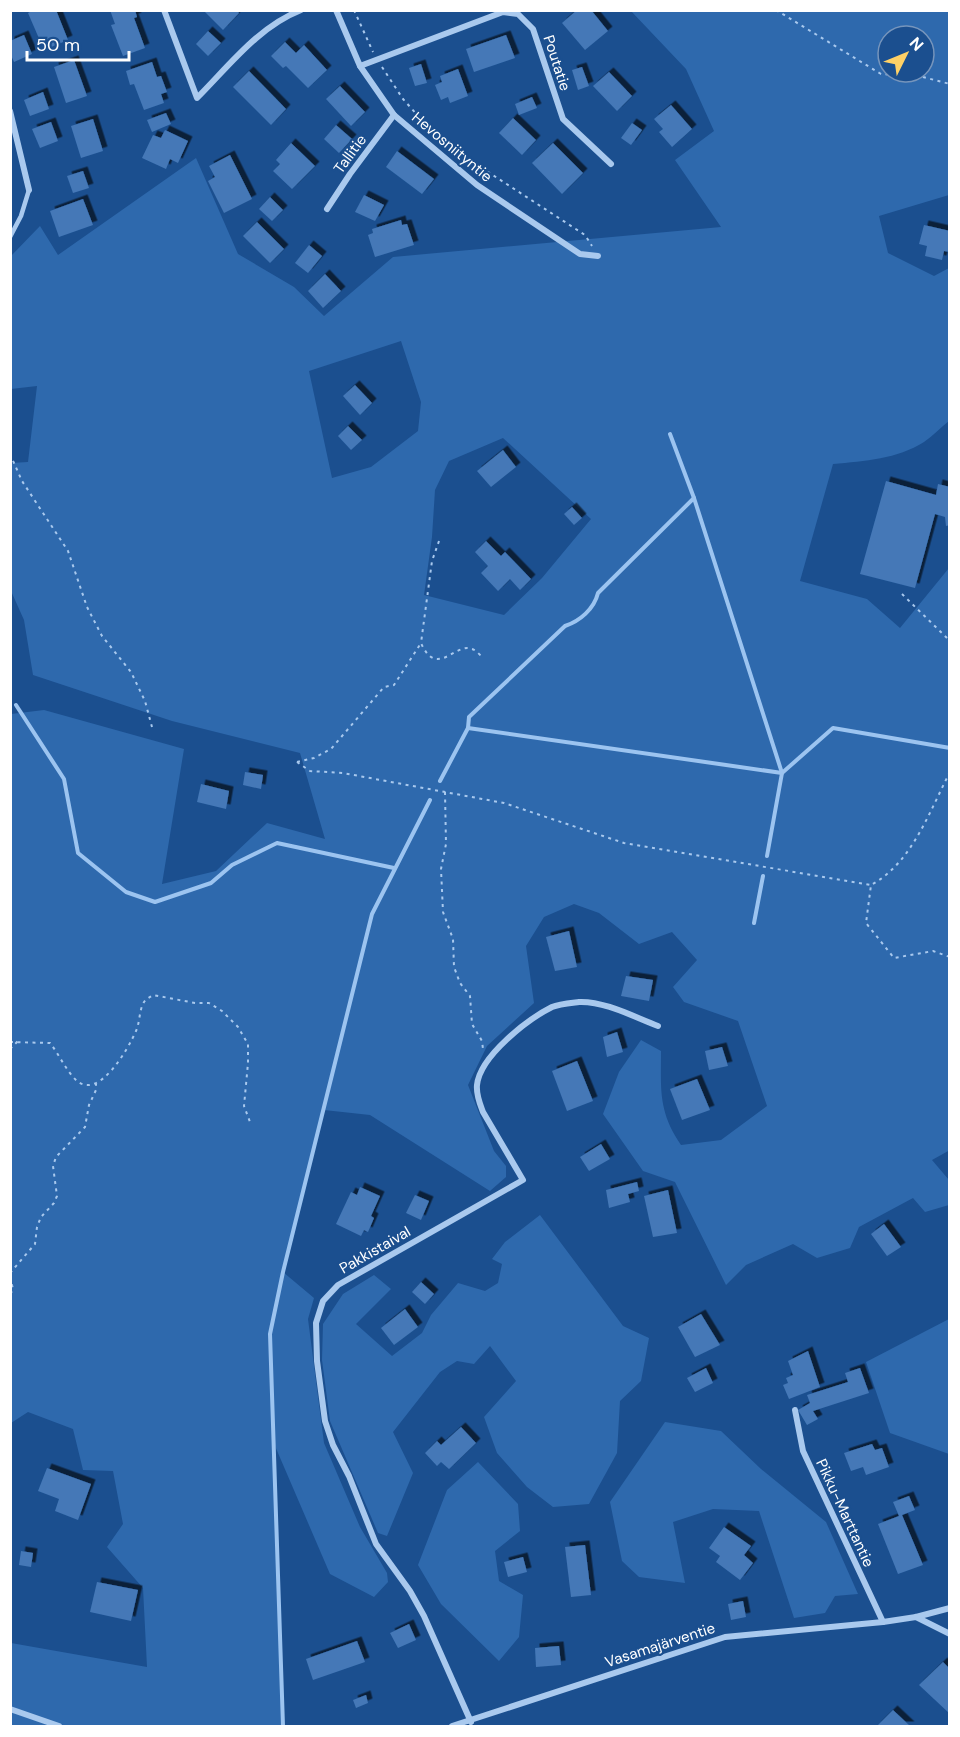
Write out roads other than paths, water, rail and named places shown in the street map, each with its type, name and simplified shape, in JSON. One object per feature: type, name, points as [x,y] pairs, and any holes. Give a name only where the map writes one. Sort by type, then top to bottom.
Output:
[{"type":"street","points":[[164,10],[196,98],[255,38],[277,21],[301,10]]},
{"type":"street","name":"Hevosniityntie","points":[[336,10],[360,66],[394,115],[477,185],[580,254],[598,256]]},
{"type":"street","name":"Poutatie","points":[[360,66],[503,12],[518,14],[533,28],[562,119],[610,164]]},
{"type":"street","points":[[10,111],[29,190]]},
{"type":"street","name":"Tallitie","points":[[327,209],[394,115]]},
{"type":"street","name":"Pakkistaival","points":[[471,1722],[419,1608],[376,1544],[349,1476],[333,1445],[325,1421],[322,1401],[317,1361],[316,1323],[323,1301],[338,1285],[523,1180],[483,1112],[478,1100],[477,1085],[492,1056],[530,1019],[555,1006],[581,1002],[604,1006],[658,1026]]},
{"type":"street","name":"Pikku-Marttantie","points":[[795,1410],[802,1451],[883,1622]]},
{"type":"street","name":"Vasamajärventie","points":[[452,1726],[471,1722],[725,1637],[883,1622],[916,1617],[950,1608]]},
{"type":"street","points":[[916,1617],[950,1634]]},
{"type":"street","points":[[10,1709],[59,1726]]},
{"type":"lane","points":[[10,237],[21,216],[29,190]]},
{"type":"waterway","points":[[670,434],[694,498],[782,773],[767,856]]},
{"type":"waterway","points":[[440,781],[468,728],[469,717],[565,626],[586,614],[598,593],[694,498]]},
{"type":"waterway","points":[[16,705],[64,779],[78,853],[126,892],[155,902],[211,883],[232,865],[277,843],[394,868]]},
{"type":"waterway","points":[[468,728],[782,773],[833,728],[950,748]]},
{"type":"waterway","points":[[283,1726],[270,1334],[283,1272],[372,914],[430,800]]},
{"type":"waterway","points":[[754,923],[763,876]]}]
